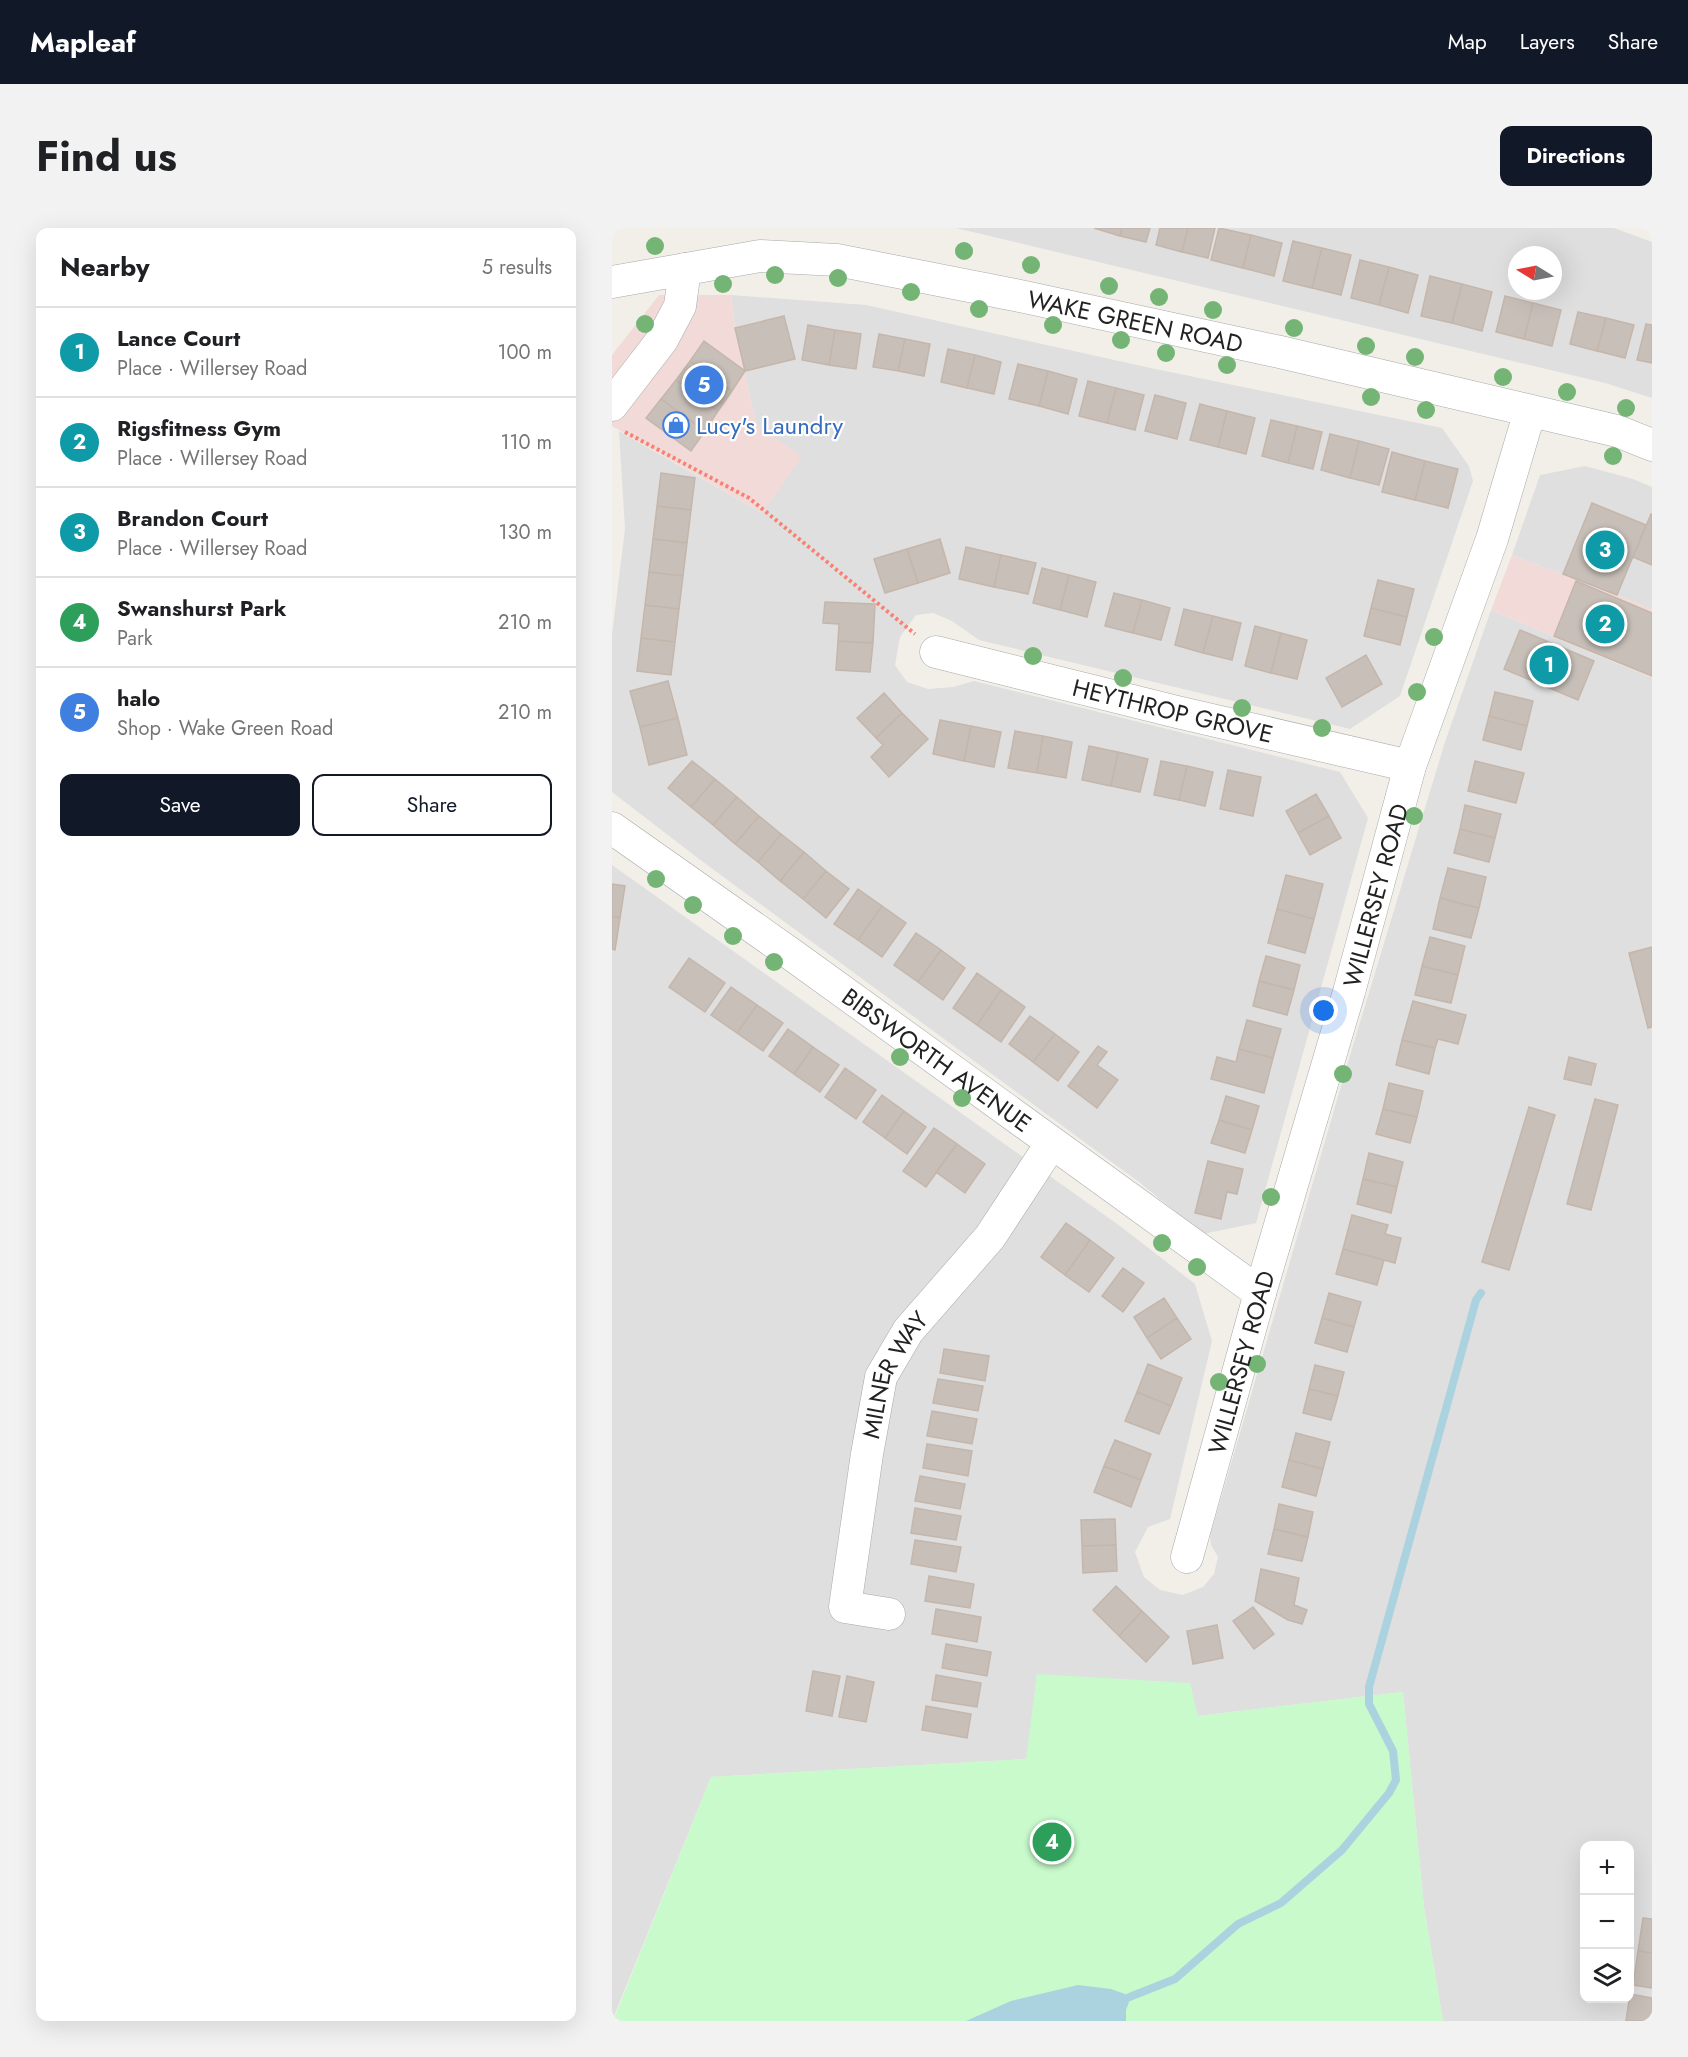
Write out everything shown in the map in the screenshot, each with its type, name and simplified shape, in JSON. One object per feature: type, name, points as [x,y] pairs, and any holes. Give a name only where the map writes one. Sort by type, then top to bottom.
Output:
[{"type":"street","name":"WAKE GREEN ROAD","points":[[612,282],[760,255],[837,260],[1015,295],[1268,350],[1617,431],[1652,445]]},
{"type":"street","points":[[615,417],[680,306],[685,269]]},
{"type":"street","name":"WILLERSEY ROAD","points":[[1187,1557],[1260,1293],[1349,992],[1410,766],[1492,539],[1530,411]]},
{"type":"street","name":"HEYTHROP GROVE","points":[[936,652],[1177,712],[1410,766]]},
{"type":"street","name":"BIBSWORTH AVENUE","points":[[612,828],[1260,1293]]},
{"type":"street","name":"MILNER WAY","points":[[889,1614],[845,1607],[867,1454],[881,1377],[908,1331],[990,1237],[1052,1144]]},
{"type":"path","points":[[615,417],[749,498],[936,652]]},
{"type":"shaded area","points":[[956,228],[1614,228],[1652,242],[1652,398],[1605,383]]},
{"type":"shaded area","points":[[659,295],[731,295],[735,328],[756,424],[802,457],[762,513],[612,426],[612,355]]},
{"type":"shaded area","points":[[731,295],[866,305],[1146,367],[1442,428],[1469,466],[1473,481],[1400,696],[1350,729],[979,640],[952,621],[933,613],[916,615],[900,637],[895,665],[907,682],[928,689],[953,687],[974,681],[1340,772],[1368,818],[1256,1223],[1203,1234],[1139,1182],[699,859],[612,792],[612,634],[625,529],[619,431],[762,513],[756,424],[735,328]]},
{"type":"shaded area","points":[[1585,466],[1633,479],[1652,487],[1652,609],[1512,555],[1540,475]]},
{"type":"shaded area","points":[[1512,555],[1652,609],[1652,678],[1491,610]]},
{"type":"shaded area","points":[[1491,610],[1652,678],[1652,2021],[1443,2021],[1424,1907],[1403,1692],[1198,1716],[1037,1674],[1027,1759],[711,1777],[612,2021],[612,865],[1120,1226],[1195,1284],[1212,1341],[1170,1519],[1148,1527],[1135,1552],[1144,1577],[1160,1590],[1183,1595],[1203,1587],[1214,1574],[1218,1557],[1211,1545],[1210,1536],[1348,1062],[1445,742]]},
{"type":"green space","points":[[1037,1674],[1190,1683],[1198,1716],[1403,1692],[1424,1907],[1443,2021],[613,2021],[711,1777],[1026,1759]]},
{"type":"water","points":[[1078,1985],[1111,1989],[1125,1994],[1129,2002],[1126,2021],[966,2021],[1011,2001]]},
{"type":"building","points":[[1094,228],[1122,228],[1120,236]]},
{"type":"building","points":[[1122,228],[1150,228],[1146,242],[1120,236]]},
{"type":"building","points":[[1160,228],[1188,228],[1182,252],[1156,245]]},
{"type":"building","points":[[1188,228],[1215,228],[1208,258],[1182,252]]},
{"type":"building","points":[[1219,228],[1251,235],[1243,268],[1211,260]]},
{"type":"building","points":[[1251,235],[1282,243],[1274,276],[1243,268]]},
{"type":"building","points":[[1293,241],[1322,248],[1312,288],[1283,281]]},
{"type":"building","points":[[1322,248],[1351,255],[1341,295],[1312,288]]},
{"type":"building","points":[[1360,260],[1389,267],[1379,305],[1351,298]]},
{"type":"building","points":[[1389,267],[1418,275],[1408,313],[1379,305]]},
{"type":"building","points":[[1430,276],[1462,284],[1452,323],[1421,316]]},
{"type":"building","points":[[1462,284],[1492,292],[1482,331],[1452,323]]},
{"type":"building","points":[[1505,296],[1508,297],[1508,300],[1533,303],[1524,339],[1496,332]]},
{"type":"building","points":[[1533,303],[1561,310],[1552,346],[1524,339]]},
{"type":"building","points":[[1578,312],[1606,318],[1597,351],[1570,344]]},
{"type":"building","points":[[784,316],[795,359],[745,371],[735,328]]},
{"type":"building","points":[[1606,318],[1634,325],[1625,358],[1597,351]]},
{"type":"building","points":[[1646,324],[1652,325],[1652,363],[1637,360]]},
{"type":"building","points":[[808,325],[835,330],[829,365],[802,360]]},
{"type":"building","points":[[835,330],[861,334],[856,369],[829,365]]},
{"type":"building","points":[[879,334],[905,339],[898,371],[873,367]]},
{"type":"building","points":[[905,339],[930,344],[924,376],[898,371]]},
{"type":"building","points":[[704,341],[745,371],[732,391],[690,361]]},
{"type":"building","points":[[948,349],[975,355],[967,388],[941,382]]},
{"type":"building","points":[[975,355],[1001,362],[994,394],[967,388]]},
{"type":"building","points":[[690,361],[732,391],[718,411],[676,380]]},
{"type":"building","points":[[1018,364],[1048,371],[1039,406],[1009,399]]},
{"type":"building","points":[[1048,371],[1077,379],[1068,414],[1039,406]]},
{"type":"building","points":[[676,380],[718,411],[705,431],[661,399]]},
{"type":"building","points":[[1088,381],[1116,388],[1107,423],[1079,416]]},
{"type":"building","points":[[1116,388],[1144,395],[1135,430],[1107,423]]},
{"type":"building","points":[[1155,395],[1186,403],[1177,439],[1145,431]]},
{"type":"building","name":"Lucy's Laundry","points":[[661,399],[705,431],[691,451],[646,418]]},
{"type":"building","points":[[1200,404],[1227,411],[1218,447],[1190,440]]},
{"type":"building","points":[[1227,411],[1255,418],[1246,454],[1218,447]]},
{"type":"building","points":[[1271,420],[1297,426],[1288,463],[1262,456]]},
{"type":"building","points":[[1297,426],[1322,432],[1313,469],[1288,463]]},
{"type":"building","points":[[1330,434],[1359,441],[1350,478],[1321,470]]},
{"type":"building","points":[[1359,441],[1389,449],[1379,485],[1350,478]]},
{"type":"building","points":[[1392,452],[1425,461],[1415,500],[1382,492]]},
{"type":"building","points":[[1425,461],[1458,469],[1448,508],[1415,500]]},
{"type":"building","points":[[661,473],[695,478],[691,510],[657,506]]},
{"type":"building","points":[[1592,503],[1646,525],[1617,595],[1563,574]]},
{"type":"building","points":[[657,506],[691,510],[687,543],[653,539]]},
{"type":"building","points":[[1652,514],[1652,565],[1633,557]]},
{"type":"building","points":[[653,539],[687,543],[683,576],[649,572]]},
{"type":"building","points":[[940,539],[950,573],[918,583],[907,549]]},
{"type":"building","points":[[966,547],[1001,555],[994,587],[959,579]]},
{"type":"building","points":[[907,549],[918,583],[885,593],[874,559]]},
{"type":"building","points":[[1001,555],[1036,563],[1028,594],[994,587]]},
{"type":"building","points":[[1042,568],[1069,575],[1060,610],[1033,603]]},
{"type":"building","points":[[649,572],[683,576],[679,609],[645,605]]},
{"type":"building","points":[[1069,575],[1096,582],[1087,617],[1060,610]]},
{"type":"building","points":[[1378,580],[1414,589],[1407,617],[1371,608]]},
{"type":"building","points":[[1576,581],[1652,613],[1652,676],[1554,636]]},
{"type":"building","points":[[1114,593],[1142,600],[1133,633],[1105,626]]},
{"type":"building","points":[[1142,600],[1170,608],[1161,640],[1133,633]]},
{"type":"building","points":[[825,602],[875,604],[873,643],[838,641],[839,624],[823,623]]},
{"type":"building","points":[[645,605],[679,609],[675,642],[641,638]]},
{"type":"building","points":[[1371,608],[1407,617],[1400,645],[1364,636]]},
{"type":"building","points":[[1184,609],[1213,616],[1203,653],[1175,645]]},
{"type":"building","points":[[1213,616],[1241,623],[1232,660],[1203,653]]},
{"type":"building","points":[[1255,626],[1281,633],[1271,673],[1245,666]]},
{"type":"building","points":[[1520,630],[1594,661],[1578,700],[1504,669]]},
{"type":"building","points":[[1281,633],[1307,640],[1297,679],[1271,673]]},
{"type":"building","points":[[641,638],[675,642],[671,675],[637,671]]},
{"type":"building","points":[[838,641],[873,643],[870,672],[836,670]]},
{"type":"building","points":[[1366,655],[1382,684],[1342,707],[1326,678]]},
{"type":"building","points":[[668,681],[678,718],[640,727],[630,691]]},
{"type":"building","points":[[1495,692],[1533,701],[1527,726],[1489,716]]},
{"type":"building","points":[[884,693],[902,713],[876,738],[857,718]]},
{"type":"building","points":[[902,713],[928,739],[889,777],[871,757],[883,745],[876,738]]},
{"type":"building","points":[[1489,716],[1527,726],[1521,750],[1483,740]]},
{"type":"building","points":[[678,718],[687,755],[649,765],[640,727]]},
{"type":"building","points":[[940,720],[971,726],[964,761],[933,754]]},
{"type":"building","points":[[971,726],[1001,732],[994,767],[964,761]]},
{"type":"building","points":[[1015,731],[1043,736],[1037,773],[1008,768]]},
{"type":"building","points":[[1043,736],[1072,742],[1066,778],[1037,773]]},
{"type":"building","points":[[1089,746],[1118,752],[1111,786],[1082,780]]},
{"type":"building","points":[[1118,752],[1148,759],[1140,792],[1111,786]]},
{"type":"building","points":[[692,761],[715,779],[691,807],[668,788]]},
{"type":"building","points":[[1161,761],[1187,766],[1179,800],[1154,795]]},
{"type":"building","points":[[1475,761],[1524,773],[1516,803],[1468,791]]},
{"type":"building","points":[[1187,766],[1213,772],[1205,806],[1179,800]]},
{"type":"building","points":[[1228,770],[1261,777],[1253,816],[1220,809]]},
{"type":"building","points":[[715,779],[737,797],[713,825],[691,807]]},
{"type":"building","points":[[1316,794],[1329,816],[1298,833],[1286,811]]},
{"type":"building","points":[[737,797],[759,816],[735,844],[713,825]]},
{"type":"building","points":[[1465,805],[1501,814],[1495,838],[1460,829]]},
{"type":"building","points":[[759,816],[781,834],[758,862],[735,844]]},
{"type":"building","points":[[1329,816],[1341,838],[1310,855],[1298,833]]},
{"type":"building","points":[[1460,829],[1495,838],[1489,862],[1454,853]]},
{"type":"building","points":[[781,834],[804,852],[780,881],[758,862]]},
{"type":"building","points":[[804,852],[826,871],[803,899],[780,881]]},
{"type":"building","points":[[1448,868],[1486,877],[1479,908],[1440,898]]},
{"type":"building","points":[[826,871],[849,889],[826,918],[803,899]]},
{"type":"building","points":[[1286,875],[1323,884],[1314,919],[1277,909]]},
{"type":"building","points":[[612,884],[625,886],[620,918],[612,916]]},
{"type":"building","points":[[858,889],[882,906],[858,940],[834,924]]},
{"type":"building","points":[[1440,898],[1479,908],[1471,938],[1433,929]]},
{"type":"building","points":[[882,906],[906,923],[882,957],[858,940]]},
{"type":"building","points":[[1277,909],[1314,919],[1305,953],[1268,943]]},
{"type":"building","points":[[612,916],[620,918],[615,950],[612,949]]},
{"type":"building","points":[[916,933],[941,950],[918,982],[894,965]]},
{"type":"building","points":[[1430,937],[1465,946],[1458,975],[1422,966]]},
{"type":"building","points":[[1652,947],[1652,1027],[1648,1028],[1629,953]]},
{"type":"building","points":[[941,950],[965,968],[943,1000],[918,982]]},
{"type":"building","points":[[1266,956],[1300,965],[1294,990],[1259,981]]},
{"type":"building","points":[[689,958],[725,983],[705,1012],[669,987]]},
{"type":"building","points":[[1422,966],[1458,975],[1451,1003],[1415,995]]},
{"type":"building","points":[[977,973],[1001,990],[977,1025],[953,1008]]},
{"type":"building","points":[[1259,981],[1294,990],[1287,1015],[1253,1006]]},
{"type":"building","points":[[731,987],[757,1005],[737,1033],[711,1015]]},
{"type":"building","points":[[1001,990],[1025,1007],[1001,1042],[977,1025]]},
{"type":"building","points":[[1413,1001],[1466,1015],[1458,1044],[1438,1039],[1435,1048],[1402,1040]]},
{"type":"building","points":[[757,1005],[783,1023],[763,1051],[737,1033]]},
{"type":"building","points":[[1030,1016],[1055,1034],[1033,1062],[1009,1044]]},
{"type":"building","points":[[1247,1020],[1281,1029],[1273,1058],[1239,1049]]},
{"type":"building","points":[[788,1029],[813,1047],[794,1074],[769,1056]]},
{"type":"building","points":[[1055,1034],[1079,1052],[1058,1081],[1033,1062]]},
{"type":"building","points":[[1402,1040],[1435,1048],[1429,1074],[1396,1065]]},
{"type":"building","points":[[1098,1046],[1107,1052],[1097,1065],[1118,1080],[1097,1108],[1068,1086]]},
{"type":"building","points":[[813,1047],[839,1065],[820,1092],[794,1074]]},
{"type":"building","points":[[1239,1049],[1273,1058],[1264,1093],[1211,1079],[1217,1057],[1236,1062]]},
{"type":"building","points":[[1569,1057],[1596,1064],[1591,1085],[1564,1079]]},
{"type":"building","points":[[845,1068],[876,1090],[856,1119],[825,1097]]},
{"type":"building","points":[[1389,1083],[1423,1091],[1417,1117],[1383,1109]]},
{"type":"building","points":[[882,1095],[904,1111],[885,1138],[863,1122]]},
{"type":"building","points":[[1226,1096],[1259,1106],[1252,1130],[1219,1120]]},
{"type":"building","points":[[1595,1099],[1618,1105],[1591,1210],[1567,1204]]},
{"type":"building","points":[[1529,1107],[1555,1115],[1509,1270],[1482,1262]]},
{"type":"building","points":[[1383,1109],[1417,1117],[1410,1143],[1376,1134]]},
{"type":"building","points":[[904,1111],[926,1127],[907,1154],[885,1138]]},
{"type":"building","points":[[1219,1120],[1252,1130],[1245,1153],[1211,1143]]},
{"type":"building","points":[[934,1128],[957,1144],[926,1187],[903,1171]]},
{"type":"building","points":[[957,1144],[985,1164],[965,1193],[936,1172]]},
{"type":"building","points":[[1369,1153],[1403,1162],[1397,1187],[1363,1179]]},
{"type":"building","points":[[1208,1161],[1243,1169],[1237,1194],[1227,1192],[1221,1219],[1195,1213]]},
{"type":"building","points":[[1363,1179],[1397,1187],[1391,1213],[1357,1204]]},
{"type":"building","points":[[1352,1215],[1388,1225],[1385,1234],[1401,1238],[1395,1263],[1343,1249]]},
{"type":"building","points":[[1066,1223],[1090,1240],[1065,1275],[1041,1257]]},
{"type":"building","points":[[1090,1240],[1114,1258],[1089,1292],[1065,1275]]},
{"type":"building","points":[[1343,1249],[1384,1260],[1377,1285],[1336,1274]]},
{"type":"building","points":[[1123,1268],[1144,1283],[1123,1312],[1102,1296]]},
{"type":"building","points":[[1329,1293],[1361,1302],[1354,1327],[1322,1318]]},
{"type":"building","points":[[1164,1298],[1177,1318],[1147,1338],[1134,1317]]},
{"type":"building","points":[[1177,1318],[1191,1339],[1161,1359],[1147,1338]]},
{"type":"building","points":[[1322,1318],[1354,1327],[1347,1352],[1315,1343]]},
{"type":"building","points":[[944,1349],[989,1356],[985,1381],[940,1373]]},
{"type":"building","points":[[1148,1364],[1182,1378],[1171,1406],[1137,1392]]},
{"type":"building","points":[[1315,1365],[1344,1372],[1338,1396],[1309,1389]]},
{"type":"building","points":[[938,1379],[983,1386],[978,1411],[933,1403]]},
{"type":"building","points":[[1309,1389],[1338,1396],[1331,1420],[1303,1413]]},
{"type":"building","points":[[1137,1392],[1171,1406],[1159,1434],[1125,1421]]},
{"type":"building","points":[[932,1411],[977,1419],[972,1444],[927,1436]]},
{"type":"building","points":[[1296,1433],[1330,1442],[1323,1469],[1289,1460]]},
{"type":"building","points":[[1115,1440],[1151,1454],[1141,1480],[1104,1466]]},
{"type":"building","points":[[927,1444],[972,1451],[968,1476],[923,1468]]},
{"type":"building","points":[[1289,1460],[1323,1469],[1316,1496],[1282,1487]]},
{"type":"building","points":[[1104,1466],[1141,1480],[1131,1507],[1094,1492]]},
{"type":"building","points":[[920,1476],[965,1484],[960,1509],[915,1501]]},
{"type":"building","points":[[1279,1504],[1313,1512],[1308,1537],[1274,1529]]},
{"type":"building","points":[[915,1508],[961,1516],[956,1540],[911,1533]]},
{"type":"building","points":[[1115,1519],[1116,1545],[1082,1546],[1081,1520]]},
{"type":"building","points":[[1274,1529],[1308,1537],[1302,1561],[1268,1554]]},
{"type":"building","points":[[915,1540],[961,1547],[956,1572],[911,1564]]},
{"type":"building","points":[[1116,1545],[1117,1571],[1083,1573],[1082,1546]]},
{"type":"building","points":[[1261,1569],[1299,1578],[1294,1605],[1307,1610],[1302,1624],[1288,1620],[1255,1601]]},
{"type":"building","points":[[929,1576],[974,1584],[970,1608],[925,1601]]},
{"type":"building","points":[[1116,1586],[1142,1611],[1119,1636],[1093,1610]]},
{"type":"building","points":[[1253,1607],[1274,1634],[1254,1649],[1233,1621]]},
{"type":"building","points":[[936,1609],[981,1617],[977,1642],[932,1634]]},
{"type":"building","points":[[1142,1611],[1169,1637],[1146,1662],[1119,1636]]},
{"type":"building","points":[[1217,1625],[1223,1658],[1193,1664],[1187,1631]]},
{"type":"building","points":[[946,1644],[991,1652],[987,1676],[942,1668]]},
{"type":"building","points":[[813,1671],[840,1676],[832,1716],[806,1711]]},
{"type":"building","points":[[936,1675],[981,1683],[977,1707],[932,1700]]},
{"type":"building","points":[[847,1676],[874,1682],[866,1722],[839,1717]]},
{"type":"building","points":[[926,1706],[971,1714],[967,1738],[922,1730]]},
{"type":"building","points":[[1643,1918],[1652,1919],[1652,1953],[1638,1951]]},
{"type":"building","points":[[1638,1951],[1652,1953],[1652,1988],[1634,1985]]},
{"type":"building","points":[[1634,1995],[1652,1998],[1652,2021],[1626,2021],[1629,2003],[1634,2003]]},
{"type":"waterway","points":[[1127,1998],[1175,1979],[1238,1924],[1281,1903],[1342,1850],[1389,1793],[1396,1780],[1393,1751],[1369,1704],[1369,1687],[1476,1300],[1481,1293]]},
{"type":"place","name":"halo","points":[[704,385]]},
{"type":"place","name":"Lucy's Laundry","points":[[676,425]]},
{"type":"place","name":"Brandon Court","points":[[1605,550]]},
{"type":"place","name":"Rigsfitness Gym","points":[[1605,624]]},
{"type":"place","name":"Lance Court","points":[[1549,665]]},
{"type":"place","name":"Swanshurst Park","points":[[1052,1842]]}]
